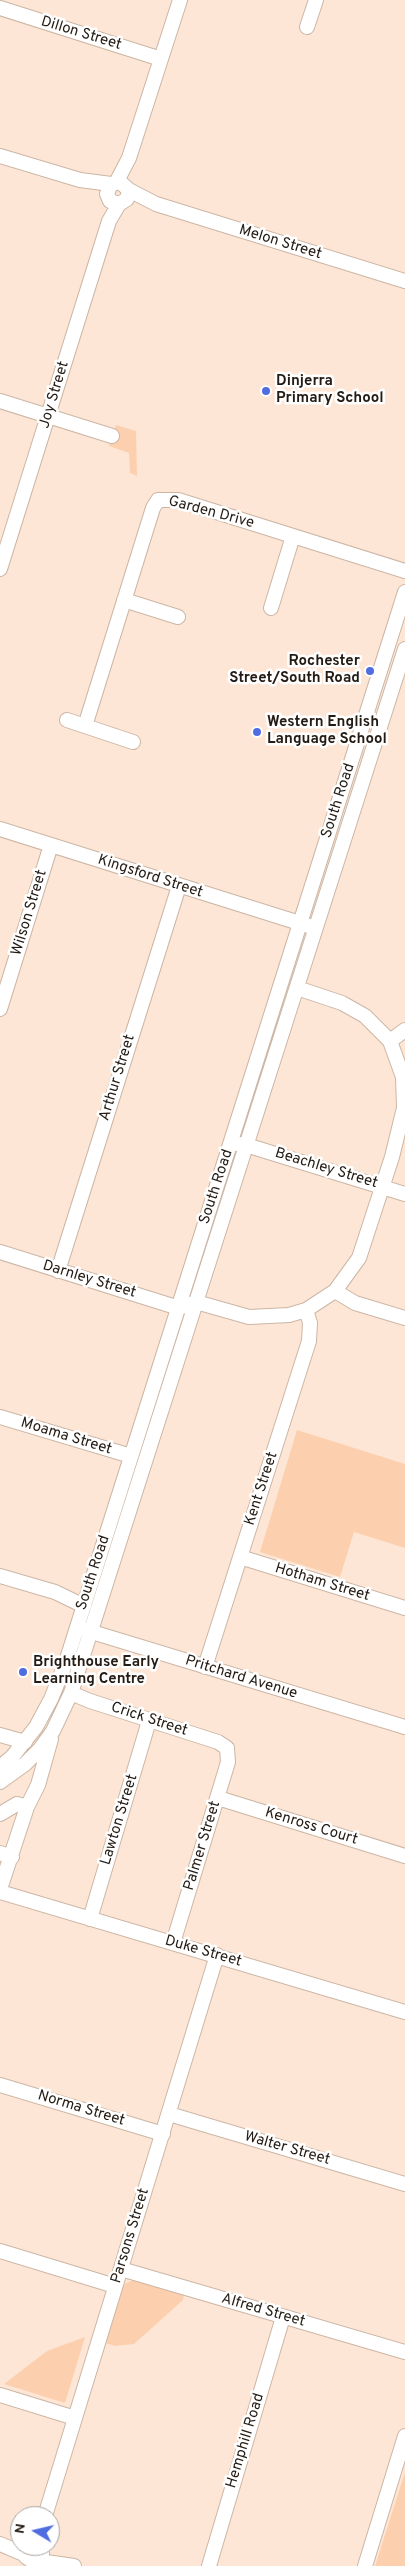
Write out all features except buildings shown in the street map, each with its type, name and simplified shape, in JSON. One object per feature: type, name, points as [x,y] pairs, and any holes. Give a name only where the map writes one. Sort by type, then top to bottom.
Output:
[{"type":"street","name":"Joy Street","points":[[0,569],[4,542],[48,416],[128,158],[180,0]]},
{"type":"street","points":[[307,27],[316,0]]},
{"type":"street","name":"Dillon Street","points":[[0,8],[161,59]]},
{"type":"street","name":"Melon Street","points":[[0,156],[405,281]]},
{"type":"street","points":[[0,401],[112,436]]},
{"type":"street","name":"Garden Drive","points":[[85,726],[153,508],[158,500],[178,500],[405,571]]},
{"type":"street","points":[[271,608],[293,536]]},
{"type":"street","name":"South Road","points":[[0,1767],[25,1742],[40,1720],[55,1690],[77,1628],[405,592]]},
{"type":"street","points":[[124,600],[178,617]]},
{"type":"street","name":"South Road","points":[[0,1891],[6,1855],[38,1786],[53,1731],[71,1693],[91,1632],[316,928],[401,674],[405,649]]},
{"type":"street","points":[[382,668],[401,674]]},
{"type":"street","points":[[66,720],[133,742]]},
{"type":"street","name":"Kingsford Street","points":[[0,829],[316,928]]},
{"type":"street","name":"Wilson Street","points":[[0,1009],[51,845]]},
{"type":"street","name":"Arthur Street","points":[[58,1271],[178,886]]},
{"type":"street","points":[[179,1308],[196,1302],[254,1318],[276,1318],[306,1310],[335,1291],[359,1258],[382,1187],[404,1108],[402,1077],[390,1041],[365,1016],[352,1007],[297,988]]},
{"type":"street","points":[[390,1041],[405,1030]]},
{"type":"street","name":"Beachley Street","points":[[231,1144],[246,1145],[405,1194]]},
{"type":"street","name":"Darnley Street","points":[[0,1252],[179,1308]]},
{"type":"street","points":[[335,1291],[355,1303],[405,1318]]},
{"type":"street","name":"Kent Street","points":[[205,1667],[308,1341],[310,1322],[306,1310]]},
{"type":"street","name":"Moama Street","points":[[0,1417],[132,1456]]},
{"type":"street","name":"Hotham Street","points":[[240,1557],[405,1608]]},
{"type":"street","points":[[0,1576],[55,1592],[84,1606]]},
{"type":"street","points":[[55,1592],[89,1590]]},
{"type":"street","name":"Pritchard Avenue","points":[[77,1628],[405,1728]]},
{"type":"street","name":"Crick Street","points":[[71,1693],[149,1721],[218,1742],[227,1748]]},
{"type":"street","name":"Lawton Street","points":[[90,1919],[149,1721]]},
{"type":"street","name":"South Road","points":[[0,1782],[25,1764],[53,1731]]},
{"type":"street","points":[[0,1734],[25,1742]]},
{"type":"street","name":"Palmer Street","points":[[173,1943],[228,1762],[227,1748]]},
{"type":"street","name":"Kenross Court","points":[[218,1798],[405,1856]]},
{"type":"street","points":[[0,1814],[17,1804],[27,1807]]},
{"type":"street","name":"Duke Street","points":[[0,1891],[405,2012]]},
{"type":"street","name":"Parsons Street","points":[[49,2506],[217,1956]]},
{"type":"street","name":"Norma Street","points":[[0,2085],[163,2134]]},
{"type":"street","name":"Walter Street","points":[[169,2114],[405,2184]]},
{"type":"street","points":[[0,2251],[116,2286]]},
{"type":"street","name":"Alfred Street","points":[[121,2269],[405,2352]]},
{"type":"street","name":"Hemphill Road","points":[[209,2566],[283,2317]]},
{"type":"street","points":[[0,2395],[75,2418]]},
{"type":"street","points":[[365,2566],[405,2436]]},
{"type":"street","points":[[38,2556],[70,2565]]},
{"type":"shaded area","points":[[116,425],[136,431],[137,476],[130,473],[129,453],[109,446]]},
{"type":"shaded area","points":[[297,1430],[405,1464],[405,1548],[354,1532],[340,1577],[260,1552]]},
{"type":"shaded area","points":[[134,2280],[184,2295],[183,2300],[134,2344],[115,2346],[105,2343],[122,2288],[126,2283]]},
{"type":"shaded area","points":[[85,2337],[65,2403],[4,2384],[47,2351]]},
{"type":"shaded area","points":[[405,2472],[405,2566],[375,2566]]},
{"type":"place","name":"Dinjerra Primary School","points":[[266,391]]},
{"type":"place","name":"Rochester Street/South Road","points":[[370,671]]},
{"type":"place","name":"Western English Language School","points":[[257,732]]},
{"type":"place","name":"Brighthouse Early Learning Centre","points":[[23,1672]]}]
